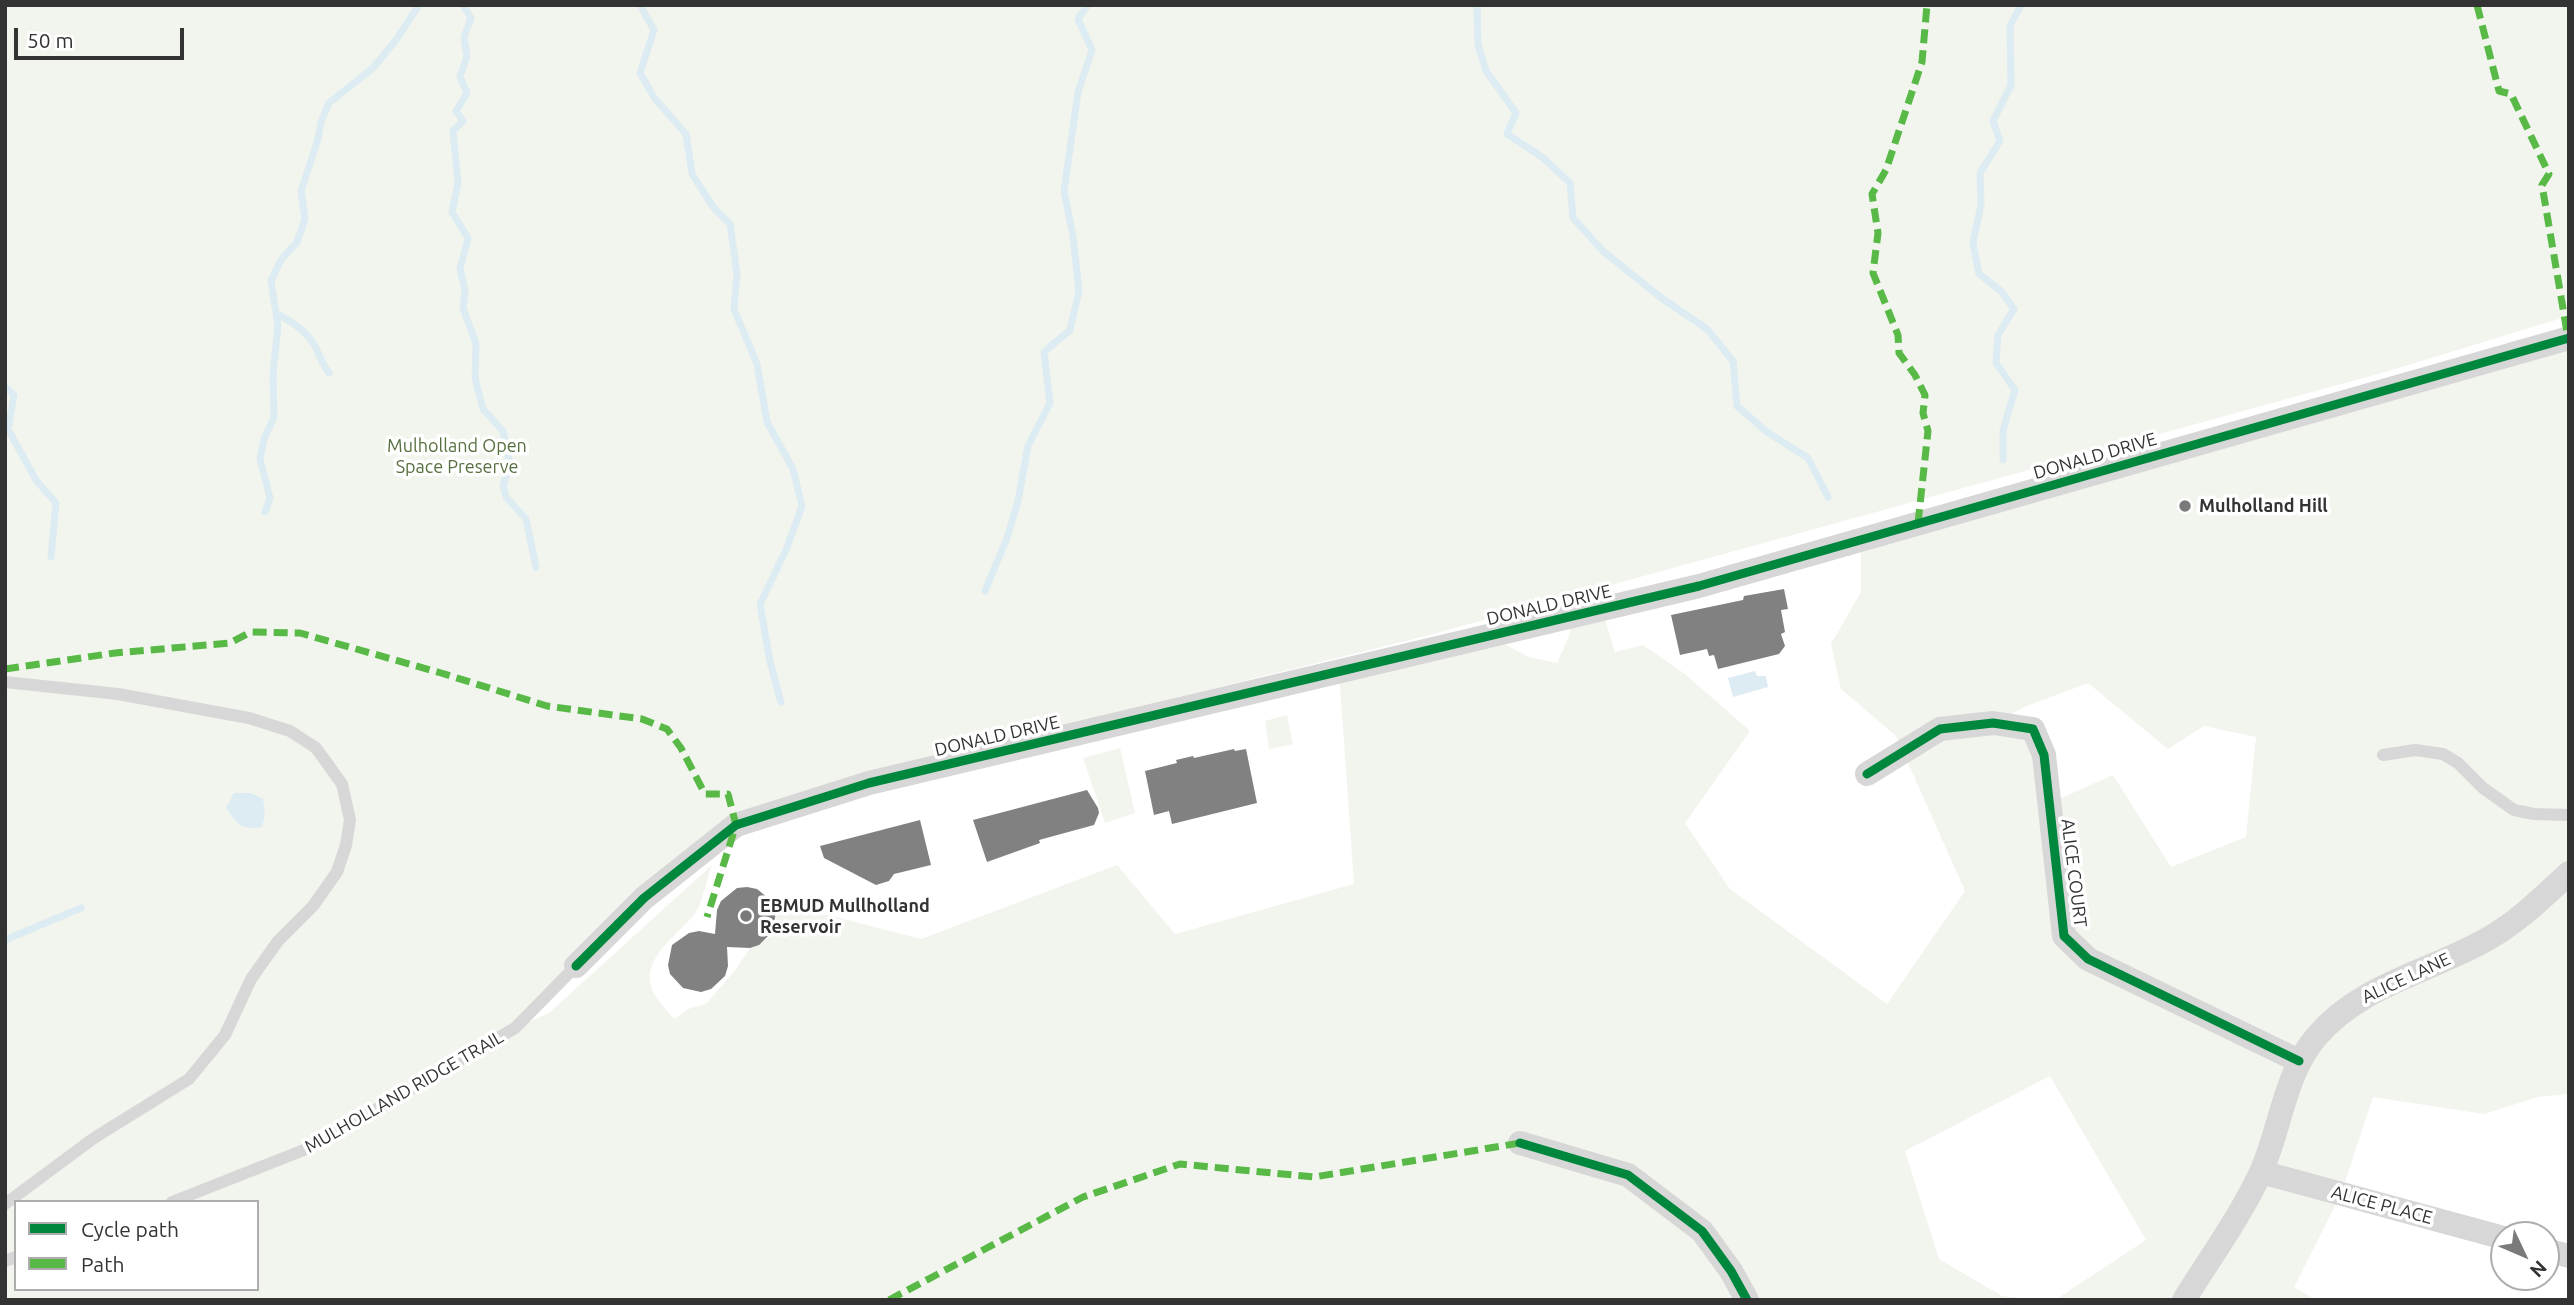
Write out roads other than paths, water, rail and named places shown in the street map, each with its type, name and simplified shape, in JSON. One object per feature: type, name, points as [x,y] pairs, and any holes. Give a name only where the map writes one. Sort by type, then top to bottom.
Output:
[{"type":"street","name":"DONALD DRIVE","points":[[576,966],[644,898],[736,825],[749,820],[869,783],[1699,586],[2569,338]]},
{"type":"street","name":"ALICE COURT","points":[[1867,774],[1941,729],[1993,723],[2033,729],[2044,755],[2064,936],[2088,959],[2299,1061]]},
{"type":"street","name":"ALICE LANE","points":[[2184,1300],[2261,1172],[2299,1061],[2318,1035],[2353,1004],[2385,986],[2492,937],[2528,910],[2569,873]]},
{"type":"street","points":[[1520,1143],[1628,1175],[1702,1231],[1731,1271],[1747,1300]]},
{"type":"street","name":"ALICE PLACE","points":[[2261,1172],[2490,1234]]},
{"type":"lane","points":[[5,682],[118,694],[249,718],[290,731],[316,748],[342,784],[350,820],[346,845],[337,872],[313,906],[278,941],[258,969],[225,1035],[189,1079],[94,1138],[5,1204]]},
{"type":"lane","points":[[2383,755],[2415,750],[2443,754],[2458,763],[2483,788],[2514,810],[2534,814],[2569,815]]},
{"type":"lane","name":"MULHOLLAND RIDGE TRAIL","points":[[177,1200],[326,1139],[515,1028],[576,966]]},
{"type":"waterway","points":[[265,512],[270,498],[260,459],[264,439],[274,417],[273,374],[278,326],[271,281],[281,260],[297,242],[305,219],[301,191],[329,103],[373,68],[419,5]]},
{"type":"waterway","points":[[463,5],[471,18],[464,37],[467,56],[460,77],[467,93],[456,111],[463,121],[453,131],[458,183],[452,212],[468,238],[460,269],[465,290],[463,308],[476,344],[475,378],[483,409],[503,431],[510,465],[503,485],[506,497],[526,519],[536,567]]},
{"type":"waterway","points":[[640,5],[654,30],[640,73],[655,99],[686,134],[692,174],[713,207],[730,224],[737,274],[734,309],[757,364],[767,422],[793,469],[802,506],[786,550],[760,604],[770,662],[781,702]]},
{"type":"waterway","points":[[985,591],[1007,538],[1018,501],[1028,446],[1050,403],[1044,352],[1070,330],[1079,291],[1073,236],[1064,191],[1078,92],[1092,50],[1078,19],[1088,5]]},
{"type":"waterway","points":[[1477,5],[1478,44],[1486,71],[1516,113],[1507,134],[1542,157],[1570,183],[1573,218],[1603,251],[1660,297],[1707,329],[1733,361],[1737,406],[1767,432],[1808,458],[1828,497]]},
{"type":"waterway","points":[[2003,460],[2003,430],[2015,390],[1996,363],[1998,335],[2014,309],[2001,291],[1979,274],[1973,243],[1981,205],[1980,173],[2000,141],[1993,121],[2011,85],[2010,26],[2021,5]]},
{"type":"waterway","points":[[277,314],[304,332],[329,373]]},
{"type":"waterway","points":[[5,387],[14,395],[8,429],[36,480],[56,503],[51,557]]},
{"type":"waterway","points":[[5,940],[81,908]]},
{"type":"place","name":"Mulholland Hill","points":[[2185,506]]},
{"type":"place","name":"EBMUD Mullholland Reservoir","points":[[746,916]]},
{"type":"park label","name":"Mulholland Open Space Preserve","points":[[457,456]]}]
